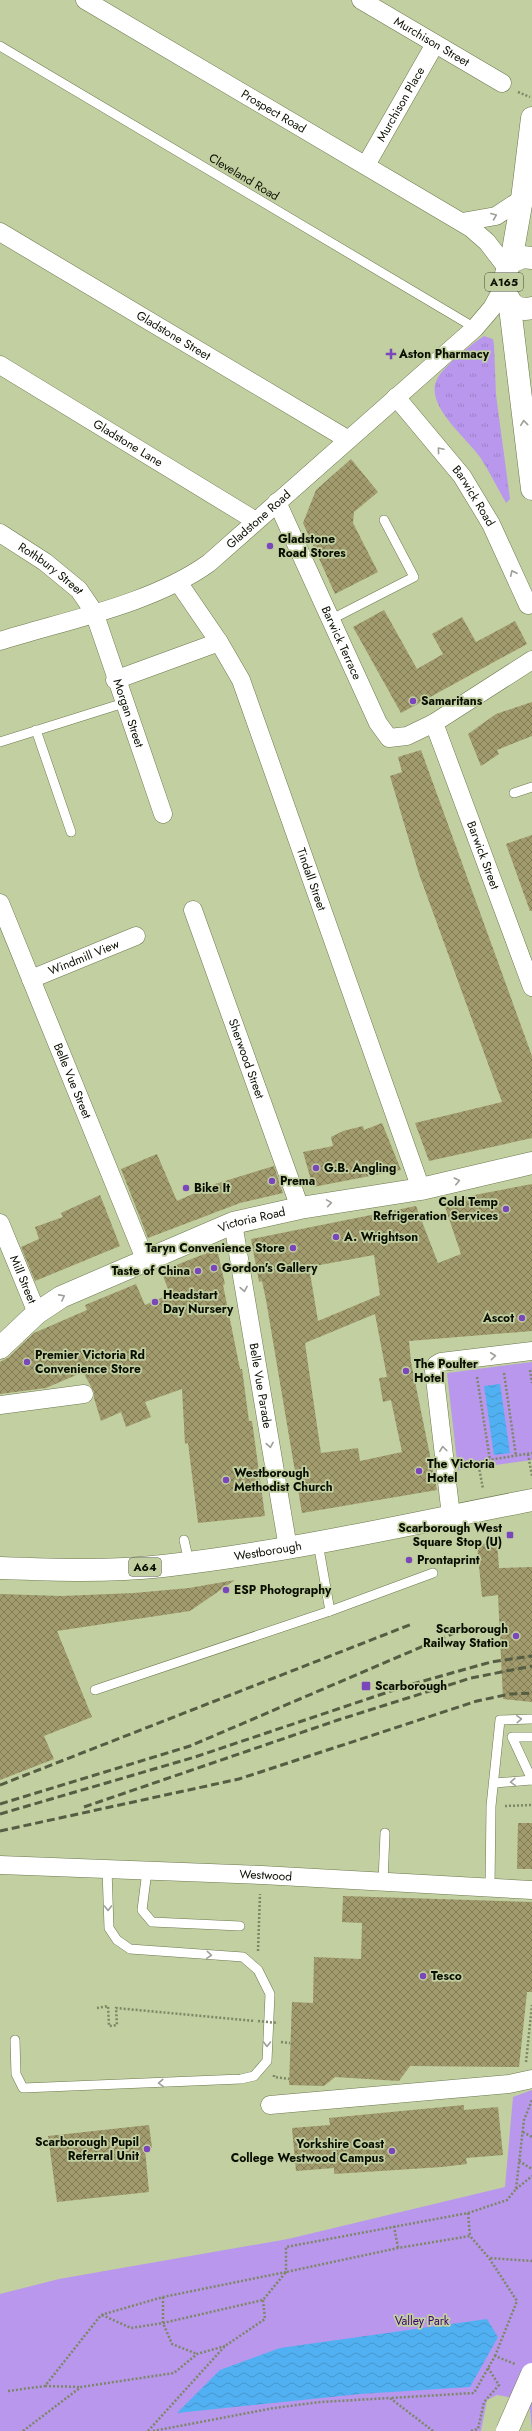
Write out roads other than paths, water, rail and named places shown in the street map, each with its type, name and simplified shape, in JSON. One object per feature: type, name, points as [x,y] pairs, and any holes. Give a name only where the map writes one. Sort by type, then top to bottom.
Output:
[{"type":"main road","points":[[532,118],[522,199],[515,335],[532,490]]},
{"type":"main road","name":"Victoria Road","points":[[0,1348],[37,1313],[61,1297],[145,1259],[233,1223],[300,1208],[421,1189],[532,1163]]},
{"type":"main road","name":"Westborough","points":[[0,1568],[100,1570],[189,1562],[318,1543],[532,1500]]},
{"type":"main road","points":[[507,2431],[525,2370]]},
{"type":"street","name":"Prospect Road","points":[[85,0],[462,222],[517,281]]},
{"type":"street","name":"Murchison Street","points":[[361,0],[502,83]]},
{"type":"street","name":"Murchison Place","points":[[366,165],[435,44]]},
{"type":"street","points":[[462,222],[496,216],[522,199]]},
{"type":"street","name":"Gladstone Street","points":[[0,232],[347,439]]},
{"type":"street","name":"Gladstone Road","points":[[0,641],[94,612],[178,582],[209,563],[347,439],[475,328],[517,281]]},
{"type":"street","name":"Gladstone Road","points":[[475,328],[517,281]]},
{"type":"street","name":"Gladstone Lane","points":[[0,364],[256,521]]},
{"type":"street","name":"Barwick Road","points":[[396,397],[462,476],[491,524],[528,605],[532,604]]},
{"type":"street","name":"Barwick Terrace","points":[[277,502],[378,723],[389,738],[407,736],[434,723]]},
{"type":"street","name":"Rothbury Street","points":[[0,533],[45,562],[79,590],[94,612]]},
{"type":"street","name":"Tindall Street","points":[[178,582],[219,642],[241,680],[421,1189]]},
{"type":"street","name":"Morgan Street","points":[[94,612],[115,680],[163,814]]},
{"type":"street","points":[[115,680],[219,642]]},
{"type":"street","points":[[434,723],[532,660]]},
{"type":"street","name":"Barwick Street","points":[[434,723],[532,987]]},
{"type":"street","name":"Belle Vue Street","points":[[0,903],[145,1259]]},
{"type":"street","name":"Sherwood Street","points":[[193,910],[300,1208]]},
{"type":"street","name":"Windmill View","points":[[31,979],[136,936]]},
{"type":"street","name":"Mill Street","points":[[0,1223],[37,1313]]},
{"type":"street","name":"Belle Vue Parade","points":[[233,1223],[288,1548]]},
{"type":"street","points":[[451,1516],[434,1370],[436,1365],[441,1362],[532,1351]]},
{"type":"street","points":[[0,1405],[84,1394]]},
{"type":"street","name":"Westwood","points":[[0,1866],[107,1869],[532,1890]]},
{"type":"street","points":[[270,2105],[510,2084],[529,2073]]},
{"type":"lane","name":"Cleveland Road","points":[[0,46],[475,328]]},
{"type":"lane","points":[[330,620],[414,577],[384,520]]},
{"type":"lane","points":[[0,742],[124,703]]},
{"type":"lane","points":[[36,730],[71,832]]},
{"type":"lane","points":[[514,794],[532,787]]},
{"type":"lane","points":[[184,1540],[189,1562]]},
{"type":"lane","points":[[318,1543],[330,1611]]},
{"type":"lane","points":[[95,1690],[330,1611],[433,1573]]},
{"type":"lane","points":[[490,1887],[491,1806],[495,1783],[500,1720],[532,1719]]},
{"type":"lane","points":[[495,1783],[532,1780],[512,1737]]},
{"type":"lane","points":[[499,1738],[532,1737]]},
{"type":"lane","points":[[383,1882],[385,1833]]},
{"type":"lane","points":[[15,2040],[16,2074],[23,2088],[241,2079],[254,2076],[267,2061],[270,1994],[258,1970],[243,1957],[130,1949],[117,1940],[109,1928],[107,1869]]},
{"type":"lane","points":[[147,1871],[142,1910],[152,1922],[240,1926]]},
{"type":"water","points":[[500,1384],[510,1453],[494,1455],[484,1386]]},
{"type":"water","points":[[487,2319],[498,2337],[470,2387],[360,2394],[177,2413],[220,2370],[280,2348]]},
{"type":"railway","points":[[0,1785],[412,1624]]},
{"type":"railway","points":[[0,1804],[190,1746],[454,1633]]},
{"type":"railway","points":[[0,1814],[195,1757],[409,1685],[491,1662],[532,1656]]},
{"type":"railway","points":[[84,1807],[338,1720],[471,1678],[532,1666]]},
{"type":"railway","points":[[0,1831],[239,1779],[477,1701],[510,1694],[532,1693]]},
{"type":"place","name":"Aston Pharmacy","points":[[391,354]]},
{"type":"place","name":"Gladstone Road Stores","points":[[270,546]]},
{"type":"place","name":"Samaritans","points":[[413,701]]},
{"type":"place","name":"G.B. Angling","points":[[316,1168]]},
{"type":"place","name":"Prema","points":[[272,1181]]},
{"type":"place","name":"Bike It","points":[[186,1188]]},
{"type":"place","name":"Cold Temp Refrigeration Services","points":[[506,1209]]},
{"type":"place","name":"A. Wrightson","points":[[336,1237]]},
{"type":"place","name":"Taryn Convenience Store","points":[[293,1248]]},
{"type":"place","name":"Gordon's Gallery","points":[[214,1268]]},
{"type":"place","name":"Taste of China","points":[[198,1271]]},
{"type":"place","name":"Headstart Day Nursery","points":[[155,1302]]},
{"type":"place","name":"Ascot","points":[[522,1318]]},
{"type":"place","name":"Premier Victoria Rd Convenience Store","points":[[27,1362]]},
{"type":"place","name":"The Poulter Hotel","points":[[406,1371]]},
{"type":"place","name":"The Victoria Hotel","points":[[419,1471]]},
{"type":"place","name":"Westborough Methodist Church","points":[[226,1480]]},
{"type":"place","name":"Scarborough West Square Stop (U)","points":[[510,1535]]},
{"type":"place","name":"Prontaprint","points":[[409,1560]]},
{"type":"place","name":"ESP Photography","points":[[226,1590]]},
{"type":"place","name":"Scarborough Railway Station","points":[[516,1636]]},
{"type":"place","name":"Scarborough","points":[[366,1686]]},
{"type":"place","name":"Tesco","points":[[423,1976]]},
{"type":"place","name":"Scarborough Pupil Referral Unit","points":[[147,2149]]},
{"type":"place","name":"Yorkshire Coast College Westwood Campus","points":[[392,2151]]},
{"type":"park label","name":"Valley Park","points":[[422,2321]]}]
